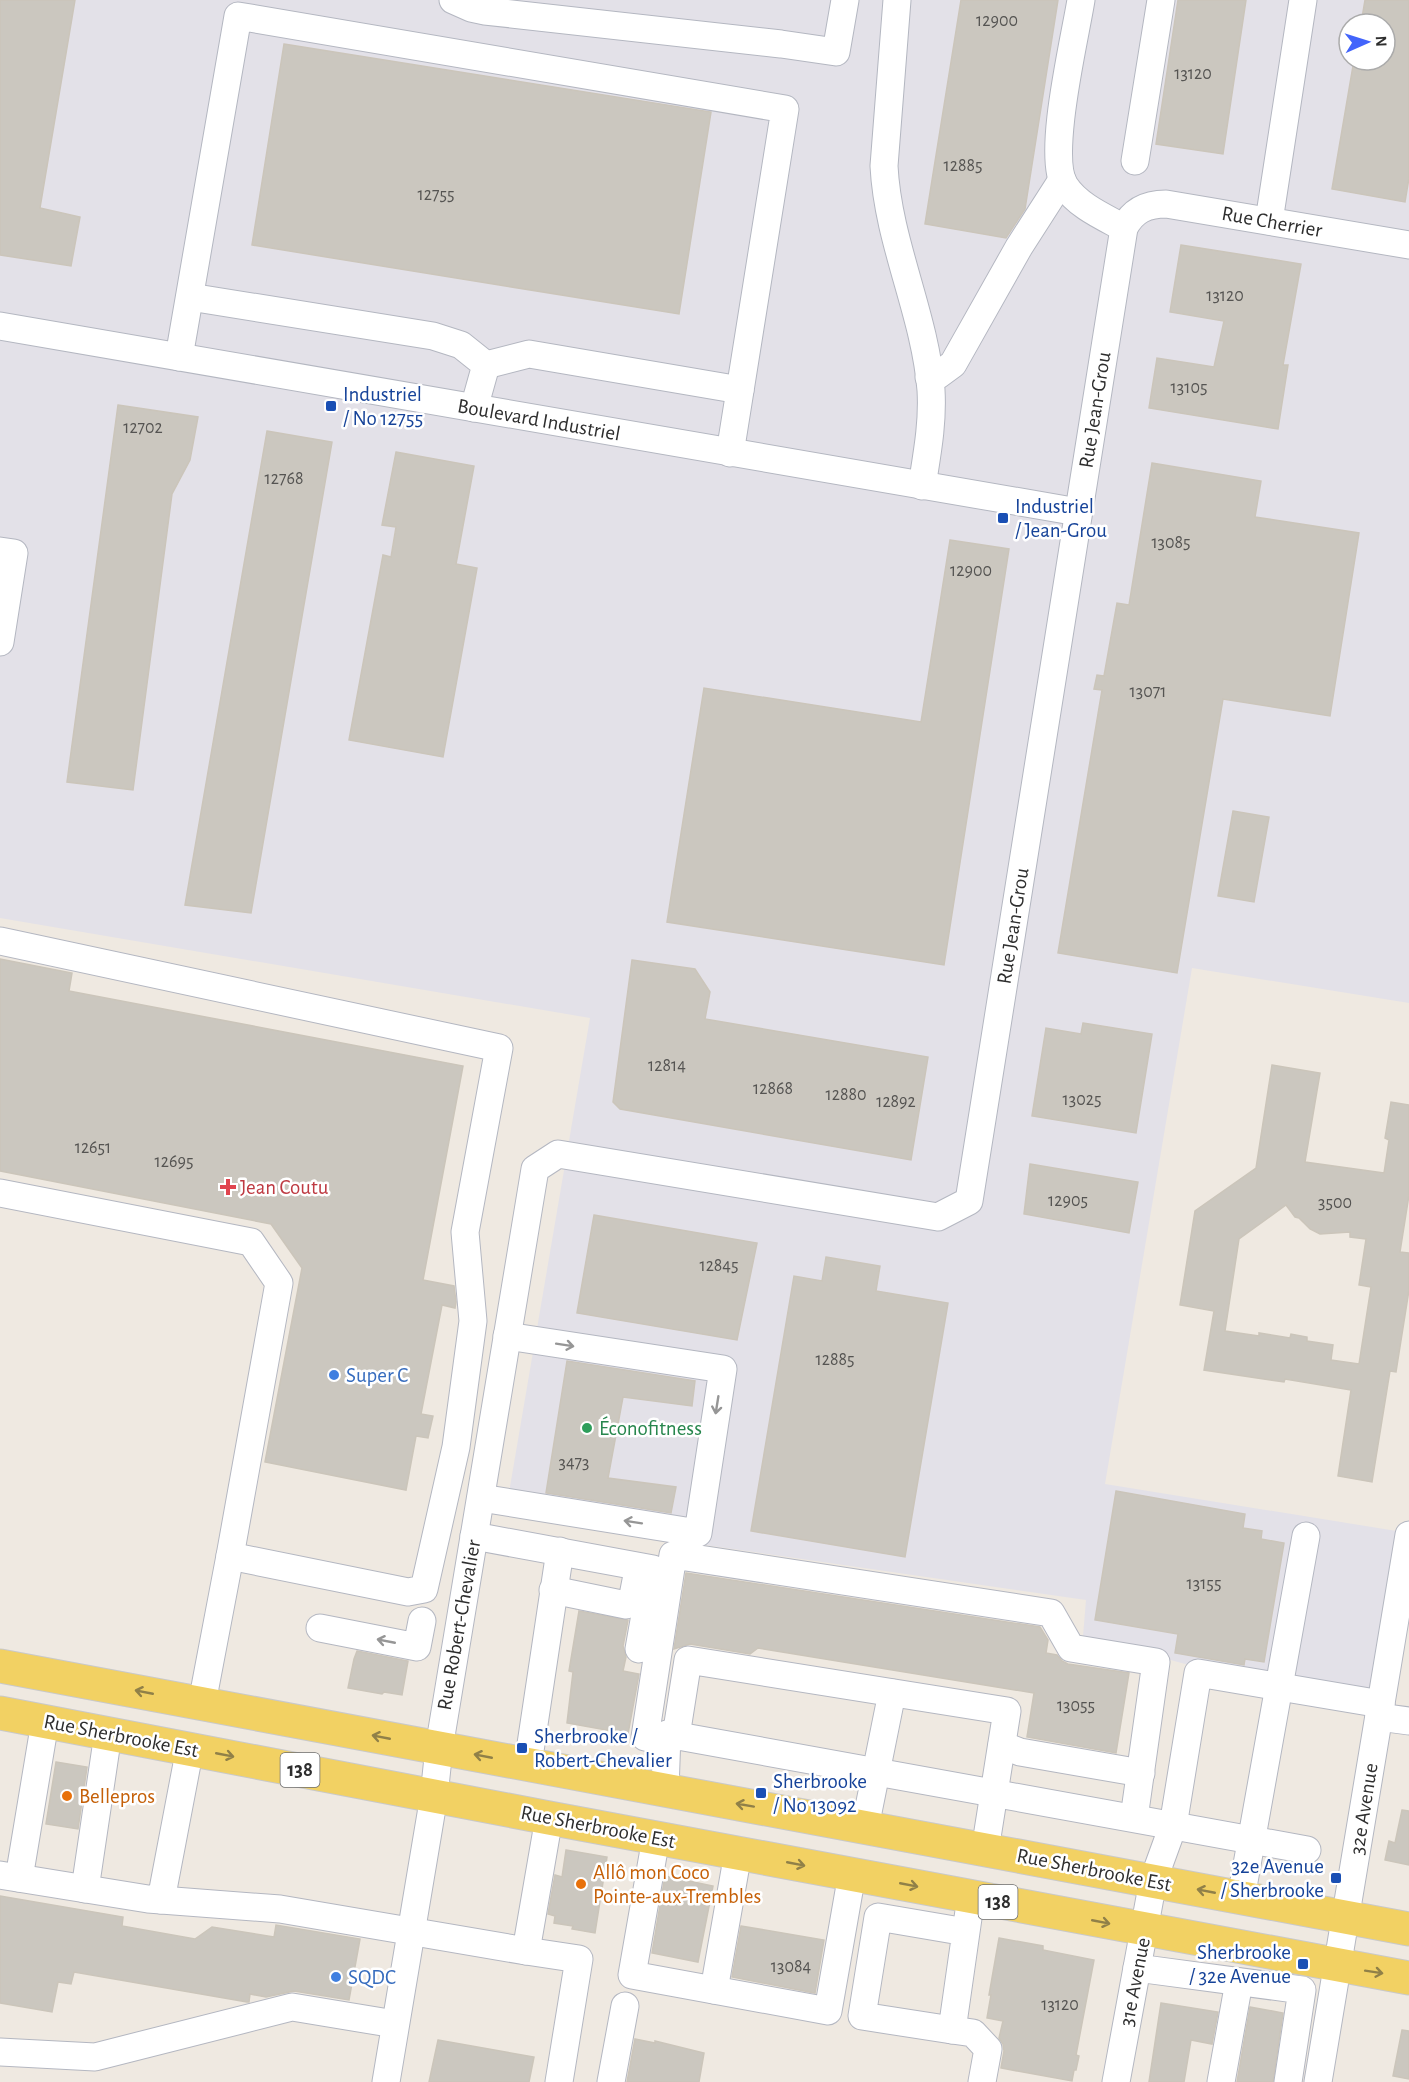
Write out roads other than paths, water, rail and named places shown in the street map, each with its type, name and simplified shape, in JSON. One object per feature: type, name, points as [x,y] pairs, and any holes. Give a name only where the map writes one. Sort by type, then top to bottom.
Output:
[{"type":"main road","name":"Rue Sherbrooke Est","points":[[0,1666],[1409,1929]]},
{"type":"main road","points":[[178,1746],[201,1703]]},
{"type":"main road","name":"Rue Sherbrooke Est","points":[[0,1713],[1409,1978]]},
{"type":"main road","points":[[656,1838],[665,1790]]},
{"type":"main road","points":[[852,1874],[865,1827]]},
{"type":"street","points":[[453,0],[485,11],[836,52],[845,0]]},
{"type":"street","points":[[897,0],[884,166],[885,189],[929,377],[931,420],[922,486]]},
{"type":"street","points":[[1081,0],[1058,136],[1058,166],[1065,187],[1087,207],[1130,220]]},
{"type":"street","points":[[1135,161],[1161,0]]},
{"type":"street","points":[[1269,222],[1303,0]]},
{"type":"street","points":[[179,357],[238,16],[785,109],[730,453]]},
{"type":"street","points":[[929,377],[938,375],[953,364],[1019,247],[1062,180]]},
{"type":"street","name":"Rue Cherrier","points":[[1130,220],[1155,204],[1166,204],[1409,245]]},
{"type":"street","name":"Rue Jean-Grou","points":[[535,1168],[558,1154],[938,1217],[969,1202],[1078,512],[1130,220]]},
{"type":"street","points":[[190,297],[433,336],[461,345],[486,365]]},
{"type":"street","name":"Boulevard Industriel","points":[[0,326],[1078,512]]},
{"type":"street","points":[[486,365],[529,354],[740,390]]},
{"type":"street","points":[[474,408],[486,365]]},
{"type":"street","points":[[0,551],[14,553],[0,642]]},
{"type":"street","points":[[0,941],[499,1047],[465,1232],[472,1321],[456,1447],[424,1589],[408,1592],[230,1556]]},
{"type":"street","name":"Rue Robert-Chevalier","points":[[386,2082],[434,1796],[438,1748],[535,1168]]},
{"type":"street","points":[[0,1193],[251,1242],[279,1283],[201,1703]]},
{"type":"street","points":[[481,1498],[698,1533],[723,1369],[507,1336]]},
{"type":"street","name":"32e Avenue","points":[[1318,2082],[1409,1535]]},
{"type":"street","points":[[474,1536],[653,1569],[639,1649]]},
{"type":"street","points":[[1241,1898],[1306,1536]]},
{"type":"street","points":[[528,1764],[560,1551]]},
{"type":"street","points":[[1134,1818],[1156,1662],[1071,1648],[1051,1613],[673,1555],[645,1737],[877,1772],[1307,1850]]},
{"type":"street","points":[[554,1590],[626,1605],[632,1601],[638,1566]]},
{"type":"street","points":[[320,1628],[417,1647],[422,1621]]},
{"type":"street","points":[[665,1790],[670,1739],[688,1660],[1007,1711],[985,1850]]},
{"type":"street","name":"31e Avenue","points":[[1116,2082],[1153,1881],[1173,1826],[1198,1673],[1279,1687]]},
{"type":"street","points":[[1279,1687],[1380,1710],[1409,1721]]},
{"type":"street","points":[[865,1827],[892,1693]]},
{"type":"street","points":[[45,1722],[9,1876],[161,1900],[280,1909],[579,1959],[559,2082]]},
{"type":"street","points":[[85,1889],[108,1734]]},
{"type":"street","points":[[1002,1745],[1020,1752],[1141,1773]]},
{"type":"street","points":[[161,1900],[178,1746]]},
{"type":"street","points":[[526,1951],[549,1818]]},
{"type":"street","points":[[656,1838],[632,1975],[828,2011],[852,1874]]},
{"type":"street","points":[[714,1990],[738,1853]]},
{"type":"street","points":[[952,2030],[971,1897]]},
{"type":"street","points":[[966,1932],[878,1917],[862,2016],[973,2033],[988,2049],[982,2082]]},
{"type":"street","points":[[1137,1968],[1302,1990],[1288,2082]]},
{"type":"street","points":[[1221,2082],[1239,1982]]},
{"type":"street","points":[[611,2082],[624,2006]]},
{"type":"street","points":[[0,2052],[95,2056],[292,2007],[395,2024]]},
{"type":"place","name":"Industriel / No 12755","points":[[331,406]]},
{"type":"place","name":"Industriel / Jean-Grou","points":[[1003,518]]},
{"type":"place","name":"Jean Coutu","points":[[228,1187]]},
{"type":"place","name":"Super C","points":[[334,1375]]},
{"type":"place","name":"Éconofitness","points":[[587,1428]]},
{"type":"place","name":"Sherbrooke / Robert-Chevalier","points":[[522,1748]]},
{"type":"place","name":"Sherbrooke / No 13092","points":[[761,1793]]},
{"type":"place","name":"Bellepros","points":[[67,1796]]},
{"type":"place","name":"32e Avenue / Sherbrooke","points":[[1336,1878]]},
{"type":"place","name":"Allô mon Coco Pointe-aux-Trembles","points":[[581,1884]]},
{"type":"place","name":"Sherbrooke / 32e Avenue","points":[[1303,1964]]},
{"type":"place","name":"SQDC","points":[[336,1977]]}]
